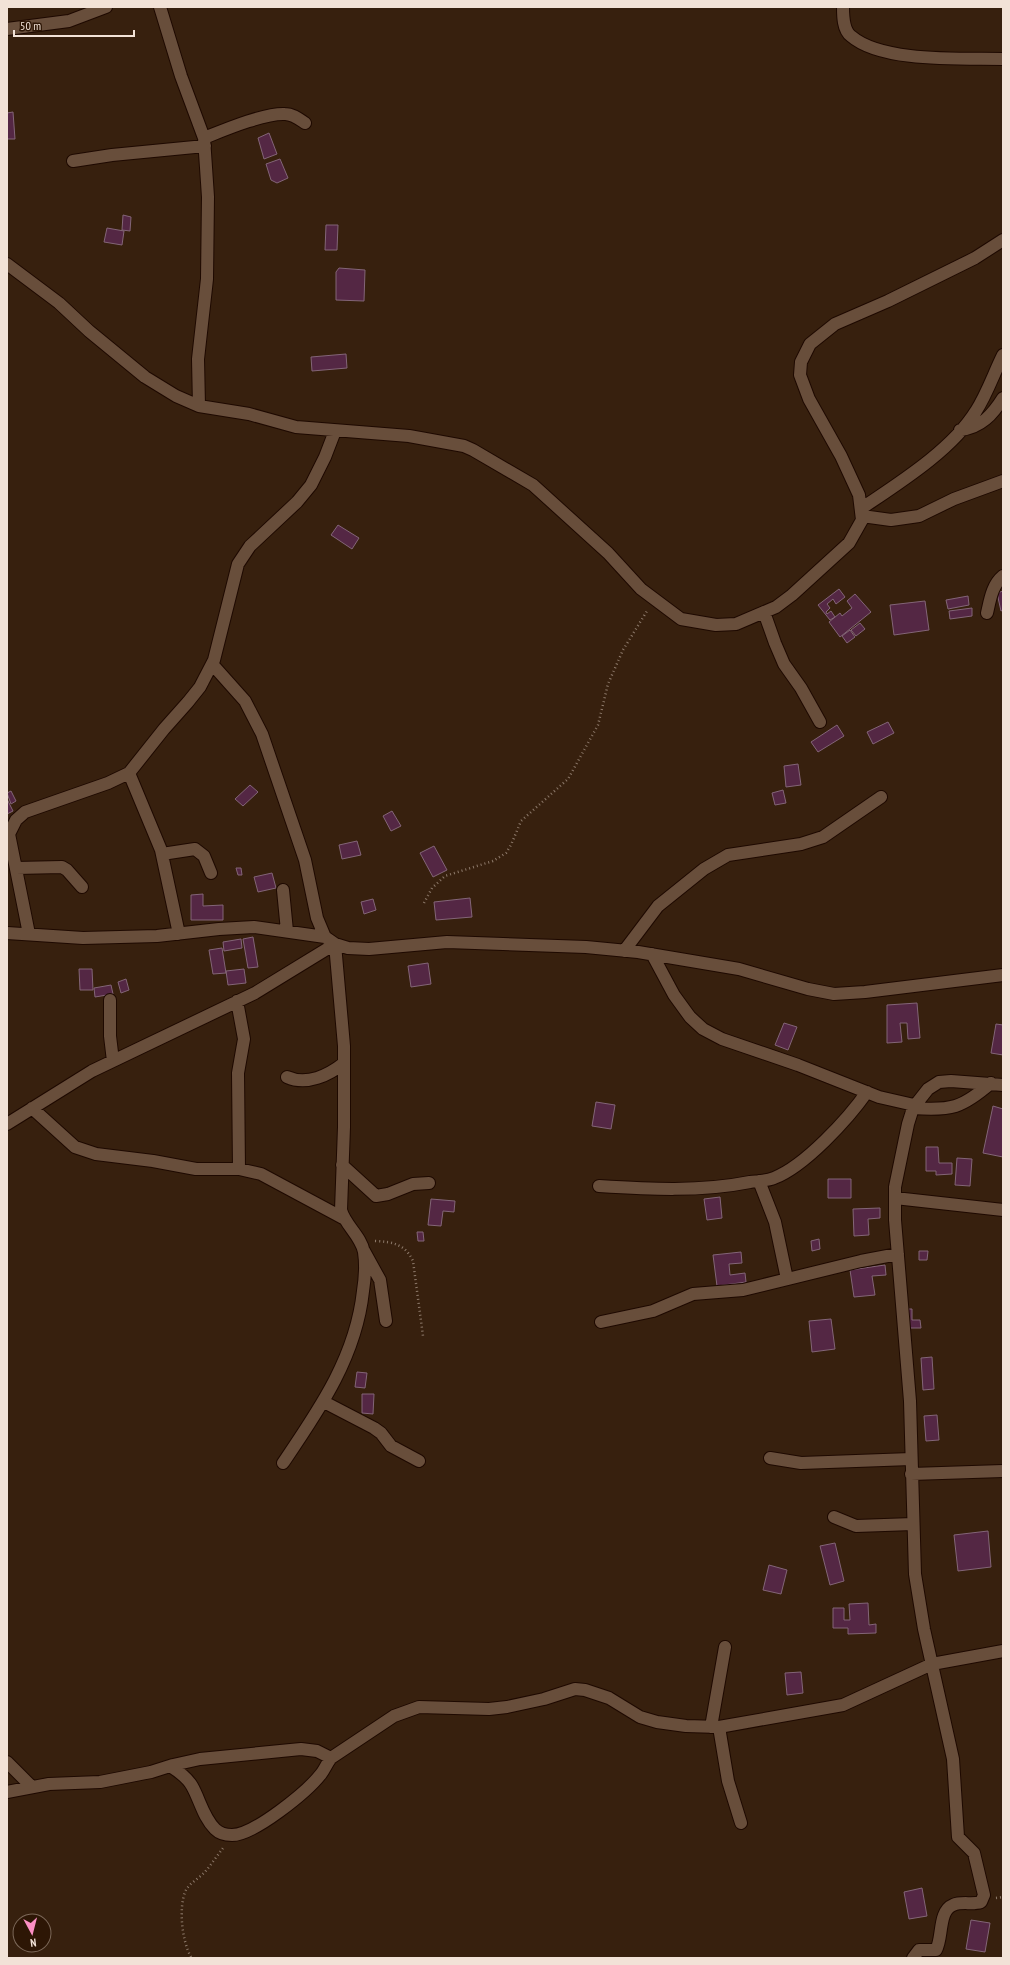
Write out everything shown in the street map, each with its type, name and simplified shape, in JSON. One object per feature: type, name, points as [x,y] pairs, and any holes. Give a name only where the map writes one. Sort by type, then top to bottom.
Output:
[{"type":"street","points":[[7,29],[70,21],[106,7]]},
{"type":"street","points":[[160,7],[181,76],[204,142],[208,197],[207,279],[198,359],[199,406]]},
{"type":"street","points":[[842,7],[845,28],[850,36],[881,50],[929,58],[1003,59]]},
{"type":"street","points":[[73,161],[112,154],[204,142],[224,130],[269,116],[285,114],[292,115],[305,122]]},
{"type":"street","points":[[7,264],[59,303],[89,331],[145,377],[176,396],[199,406],[249,414],[296,427],[409,436],[464,446],[473,450],[533,485],[608,553],[641,589],[681,619],[716,625],[736,624],[776,607],[792,595],[849,543],[862,520],[859,496],[841,456],[816,412],[800,375],[801,362],[810,344],[835,324],[888,301],[961,264],[1003,240]]},
{"type":"street","points":[[862,512],[939,452],[960,430],[976,411],[1003,355]]},
{"type":"street","points":[[960,430],[976,427],[986,420],[1003,398]]},
{"type":"street","points":[[29,934],[9,834],[16,820],[25,812],[108,784],[129,773],[200,687],[212,664],[238,564],[250,546],[298,502],[311,485],[335,431]]},
{"type":"street","points":[[862,512],[891,520],[919,516],[954,498],[1003,481]]},
{"type":"street","points":[[988,613],[990,597],[998,580],[1003,576]]},
{"type":"street","points":[[764,612],[784,664],[801,688],[820,722]]},
{"type":"street","points":[[212,664],[245,701],[262,734],[305,860],[317,918],[330,940],[344,1063],[342,1190],[340,1203],[343,1218],[361,1245],[380,1280],[386,1321]]},
{"type":"street","points":[[129,773],[162,854],[179,934]]},
{"type":"street","points":[[624,951],[658,906],[704,868],[728,855],[801,844],[823,837],[882,797]]},
{"type":"street","points":[[162,854],[196,849],[204,856],[211,873]]},
{"type":"street","points":[[16,868],[55,866],[62,868],[67,870],[82,887]]},
{"type":"street","points":[[283,890],[287,931]]},
{"type":"street","points":[[7,933],[84,938],[179,934],[254,927],[287,931],[330,940],[348,948],[369,949],[447,942],[586,947],[652,954],[739,970],[808,989],[834,994],[865,992],[1003,975]]},
{"type":"street","points":[[7,1124],[92,1071],[255,993],[330,940]]},
{"type":"street","points":[[652,954],[674,995],[690,1016],[703,1029],[722,1039],[798,1065],[867,1092],[913,1106],[942,1109],[955,1108],[997,1084]]},
{"type":"street","points":[[110,1000],[110,1036],[113,1061]]},
{"type":"street","points":[[237,1001],[244,1039],[238,1073],[239,1169]]},
{"type":"street","points":[[287,1077],[295,1081],[312,1079],[330,1074],[344,1063]]},
{"type":"street","points":[[913,1958],[919,1950],[936,1950],[940,1942],[944,1914],[950,1906],[960,1903],[976,1904],[981,1902],[984,1895],[974,1852],[958,1837],[953,1759],[924,1629],[915,1574],[910,1459],[910,1401],[898,1254],[895,1187],[902,1149],[913,1106],[928,1089],[940,1082],[961,1081],[997,1084]]},
{"type":"street","points":[[599,1186],[706,1188],[732,1186],[774,1178],[812,1154],[847,1119],[867,1092]]},
{"type":"street","points":[[32,1108],[75,1147],[85,1151],[196,1169],[239,1169],[262,1174],[343,1218]]},
{"type":"street","points":[[342,1165],[376,1196],[380,1196],[413,1184],[429,1183]]},
{"type":"street","points":[[759,1181],[775,1222],[787,1279]]},
{"type":"street","points":[[895,1198],[1003,1210]]},
{"type":"street","points":[[283,1463],[324,1402],[344,1365],[362,1308],[365,1275],[361,1245]]},
{"type":"street","points":[[601,1322],[653,1311],[693,1294],[743,1290],[898,1254]]},
{"type":"street","points":[[324,1402],[374,1428],[381,1433],[391,1446],[419,1461]]},
{"type":"street","points":[[770,1458],[801,1463],[910,1459]]},
{"type":"street","points":[[911,1474],[1003,1471]]},
{"type":"street","points":[[834,1517],[856,1526],[913,1524]]},
{"type":"street","points":[[725,1647],[715,1727],[728,1781],[741,1823]]},
{"type":"street","points":[[170,1766],[182,1774],[192,1786],[208,1822],[222,1834],[233,1836],[267,1820],[300,1795],[321,1774],[330,1758],[394,1716],[419,1707],[489,1709],[544,1699],[575,1689],[586,1690],[609,1698],[640,1717],[657,1722],[686,1726],[715,1727],[843,1705],[932,1664],[1003,1651]]},
{"type":"street","points":[[7,1792],[49,1784],[100,1782],[151,1772],[200,1759],[301,1749],[317,1751],[330,1758]]},
{"type":"street","points":[[7,1762],[32,1787]]},
{"type":"path","points":[[424,903],[432,888],[445,876],[493,861],[506,853],[511,845],[521,820],[568,779],[598,726],[608,684],[623,650],[636,626],[655,600]]},
{"type":"path","points":[[361,1245],[396,1243],[409,1253],[412,1261],[423,1336]]},
{"type":"path","points":[[191,1957],[185,1947],[183,1933],[182,1919],[186,1890],[204,1873],[233,1836]]},
{"type":"building","points":[[13,112],[15,139],[7,139],[7,113]]},
{"type":"building","points":[[269,133],[277,154],[264,159],[258,138]]},
{"type":"building","points":[[280,159],[288,178],[277,183],[271,180],[266,164]]},
{"type":"building","points":[[123,215],[131,217],[130,231],[122,230]]},
{"type":"building","points":[[326,225],[338,225],[337,250],[325,250]]},
{"type":"building","points":[[107,228],[124,231],[122,245],[104,242]]},
{"type":"building","points":[[339,268],[365,270],[364,301],[336,300],[336,272]]},
{"type":"building","points":[[346,354],[347,368],[312,371],[311,357]]},
{"type":"building","points":[[338,525],[359,538],[352,549],[331,535]]},
{"type":"building","points":[[839,589],[845,597],[836,604],[833,599],[827,604],[830,608],[826,612],[827,614],[831,611],[835,617],[830,620],[818,605]]},
{"type":"building","points":[[1003,591],[1003,610],[1001,611],[997,593]]},
{"type":"building","points":[[855,594],[871,612],[840,637],[829,622],[840,613],[842,616],[852,608],[847,601]]},
{"type":"building","points":[[968,596],[969,605],[948,609],[946,600]]},
{"type":"building","points":[[925,601],[929,630],[894,635],[890,605]]},
{"type":"building","points":[[972,608],[972,616],[950,619],[949,611]]},
{"type":"building","points":[[860,623],[865,629],[856,636],[851,630]]},
{"type":"building","points":[[850,630],[855,637],[847,643],[842,636]]},
{"type":"building","points":[[888,722],[894,733],[873,744],[867,732]]},
{"type":"building","points":[[837,725],[844,736],[818,752],[811,742]]},
{"type":"building","points":[[798,764],[801,785],[786,787],[784,766]]},
{"type":"building","points":[[250,785],[258,792],[243,806],[235,799]]},
{"type":"building","points":[[783,790],[786,803],[775,805],[772,793]]},
{"type":"building","points":[[11,791],[16,801],[11,804],[7,793]]},
{"type":"building","points":[[7,799],[13,811],[7,814]]},
{"type":"building","points":[[392,811],[401,826],[391,831],[383,816]]},
{"type":"building","points":[[357,841],[361,855],[342,859],[339,845]]},
{"type":"building","points":[[434,846],[447,870],[433,877],[420,853]]},
{"type":"building","points":[[236,868],[241,868],[242,875],[238,875]]},
{"type":"building","points":[[272,873],[276,888],[258,892],[254,877]]},
{"type":"building","points":[[203,894],[203,906],[223,905],[223,920],[191,920],[191,895]]},
{"type":"building","points":[[470,898],[472,917],[436,920],[434,902]]},
{"type":"building","points":[[373,899],[376,910],[364,914],[361,902]]},
{"type":"building","points":[[253,937],[258,967],[248,968],[243,939]]},
{"type":"building","points":[[241,939],[242,948],[224,951],[223,942]]},
{"type":"building","points":[[222,948],[226,973],[213,974],[209,950]]},
{"type":"building","points":[[428,963],[431,984],[411,987],[408,966]]},
{"type":"building","points":[[79,969],[92,969],[93,990],[80,990]]},
{"type":"building","points":[[244,969],[246,983],[228,985],[226,971]]},
{"type":"building","points":[[126,979],[129,990],[121,993],[118,982]]},
{"type":"building","points":[[111,985],[113,994],[95,997],[94,988]]},
{"type":"building","points":[[917,1003],[920,1038],[908,1039],[907,1023],[900,1023],[902,1042],[887,1043],[887,1005]]},
{"type":"building","points":[[784,1023],[797,1027],[788,1050],[775,1045]]},
{"type":"building","points":[[996,1024],[1003,1025],[1003,1055],[991,1053]]},
{"type":"building","points":[[596,1102],[615,1105],[611,1129],[592,1126]]},
{"type":"building","points":[[993,1106],[1003,1109],[1003,1157],[983,1153]]},
{"type":"building","points":[[926,1147],[938,1147],[939,1163],[952,1163],[952,1174],[936,1175],[936,1171],[926,1171]]},
{"type":"building","points":[[957,1158],[972,1159],[970,1186],[955,1185]]},
{"type":"building","points":[[828,1179],[851,1179],[851,1198],[828,1198]]},
{"type":"building","points":[[720,1197],[722,1218],[707,1220],[704,1199]]},
{"type":"building","points":[[431,1199],[455,1201],[454,1212],[443,1211],[441,1226],[428,1225]]},
{"type":"building","points":[[880,1208],[880,1218],[868,1219],[869,1235],[854,1236],[853,1209]]},
{"type":"building","points":[[417,1232],[423,1232],[424,1241],[418,1241]]},
{"type":"building","points":[[819,1239],[820,1249],[812,1251],[811,1241]]},
{"type":"building","points":[[919,1251],[928,1251],[927,1260],[919,1260]]},
{"type":"building","points":[[741,1252],[742,1263],[729,1264],[730,1275],[745,1273],[746,1282],[717,1286],[713,1255]]},
{"type":"building","points":[[885,1265],[886,1275],[872,1276],[875,1295],[854,1297],[850,1270]]},
{"type":"building","points":[[905,1309],[912,1309],[912,1320],[920,1320],[921,1328],[905,1328]]},
{"type":"building","points":[[831,1319],[835,1349],[812,1352],[809,1321]]},
{"type":"building","points":[[932,1357],[934,1389],[923,1390],[921,1358]]},
{"type":"building","points":[[357,1372],[367,1373],[365,1388],[355,1387]]},
{"type":"building","points":[[362,1394],[374,1394],[373,1414],[362,1413]]},
{"type":"building","points":[[937,1415],[939,1440],[926,1441],[924,1416]]},
{"type":"building","points":[[988,1531],[991,1567],[958,1571],[954,1535]]},
{"type":"building","points":[[835,1543],[844,1581],[830,1585],[820,1546]]},
{"type":"building","points":[[769,1565],[787,1570],[781,1594],[763,1590]]},
{"type":"building","points":[[868,1603],[869,1625],[876,1624],[876,1633],[848,1634],[848,1628],[833,1628],[833,1608],[844,1608],[844,1620],[850,1620],[849,1604]]},
{"type":"building","points":[[801,1672],[803,1693],[787,1695],[785,1673]]},
{"type":"building","points":[[922,1888],[927,1916],[909,1919],[904,1892]]},
{"type":"building","points":[[971,1920],[990,1923],[985,1952],[966,1949]]}]
